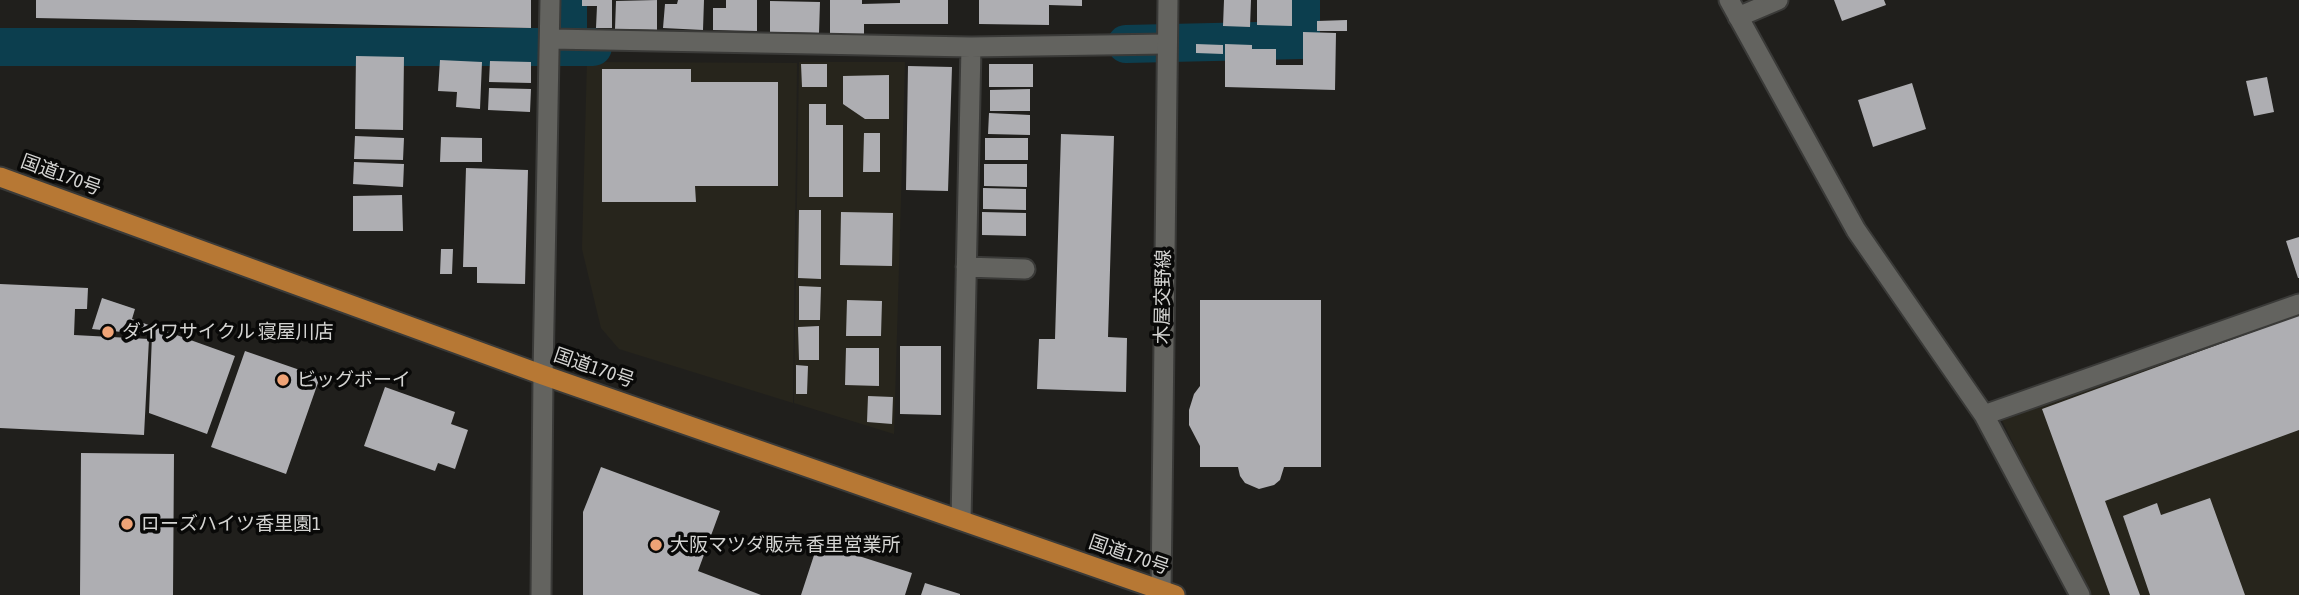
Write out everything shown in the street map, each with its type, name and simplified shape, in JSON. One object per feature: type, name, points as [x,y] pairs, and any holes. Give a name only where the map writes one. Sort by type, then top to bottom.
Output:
[{"type":"highway","name":"国道170号","points":[[0,177],[543,375],[1165,594]]},
{"type":"street","points":[[541,595],[550,0]]},
{"type":"street","name":"木屋交野線","points":[[1165,594],[1168,0]]},
{"type":"street","points":[[1778,0],[1734,8],[1856,230],[1984,415],[2080,595]]},
{"type":"street","points":[[551,39],[971,47],[1166,44]]},
{"type":"street","points":[[961,520],[971,47]]},
{"type":"street","points":[[966,267],[1026,269]]},
{"type":"street","points":[[1984,415],[2299,304]]},
{"type":"shaded area","points":[[587,62],[797,63],[793,403],[619,349],[601,328],[582,249]]},
{"type":"shaded area","points":[[799,62],[905,62],[894,434],[794,403]]},
{"type":"shaded area","points":[[2299,310],[2299,595],[2086,595],[2000,416]]},
{"type":"building","points":[[36,0],[531,0],[531,28],[36,18]]},
{"type":"building","points":[[582,0],[612,0],[612,28],[596,28],[597,6],[582,6]]},
{"type":"building","points":[[657,0],[657,30],[615,29],[616,1]]},
{"type":"building","points":[[678,0],[704,0],[703,30],[663,28],[665,4],[677,4]]},
{"type":"building","points":[[726,0],[757,0],[757,31],[713,30],[713,8],[726,8]]},
{"type":"building","points":[[830,0],[862,0],[862,4],[900,3],[900,0],[948,0],[948,24],[864,24],[864,38],[830,38]]},
{"type":"building","points":[[979,0],[1082,0],[1082,6],[1049,5],[1049,25],[979,24]]},
{"type":"building","points":[[1224,0],[1251,0],[1250,27],[1223,26]]},
{"type":"building","points":[[1257,0],[1292,0],[1292,26],[1257,25]]},
{"type":"building","points":[[1834,0],[1884,0],[1886,5],[1842,21]]},
{"type":"building","points":[[770,1],[820,2],[819,33],[770,32]]},
{"type":"building","points":[[1347,20],[1347,31],[1317,31],[1317,21]]},
{"type":"building","points":[[1303,32],[1336,33],[1335,90],[1225,87],[1225,44],[1252,45],[1252,49],[1276,49],[1276,65],[1303,65]]},
{"type":"building","points":[[1196,44],[1223,45],[1223,54],[1196,53]]},
{"type":"building","points":[[356,56],[404,57],[403,130],[355,129]]},
{"type":"building","points":[[440,60],[482,62],[480,109],[456,107],[457,92],[438,91]]},
{"type":"building","points":[[490,61],[531,62],[531,83],[489,82]]},
{"type":"building","points":[[801,64],[827,64],[827,87],[802,87]]},
{"type":"building","points":[[989,64],[1033,64],[1033,87],[989,87]]},
{"type":"building","points":[[908,66],[952,67],[948,191],[906,190]]},
{"type":"building","points":[[602,69],[691,69],[691,82],[778,82],[778,186],[695,186],[696,202],[602,202]]},
{"type":"building","points":[[889,75],[889,119],[865,119],[843,104],[843,76]]},
{"type":"building","points":[[2267,77],[2274,112],[2254,116],[2246,81]]},
{"type":"building","points":[[1912,83],[1926,129],[1873,147],[1858,100]]},
{"type":"building","points":[[489,88],[531,89],[530,112],[488,110]]},
{"type":"building","points":[[1030,89],[1030,111],[990,111],[990,90]]},
{"type":"building","points":[[809,104],[826,104],[826,125],[843,125],[843,197],[809,197]]},
{"type":"building","points":[[989,113],[1030,115],[1030,135],[988,134]]},
{"type":"building","points":[[864,133],[880,133],[880,172],[863,172]]},
{"type":"building","points":[[1061,134],[1114,136],[1108,337],[1127,338],[1126,392],[1037,389],[1039,339],[1055,339]]},
{"type":"building","points":[[355,136],[404,138],[403,160],[354,159]]},
{"type":"building","points":[[441,137],[482,138],[482,162],[440,162]]},
{"type":"building","points":[[985,138],[1028,138],[1028,160],[985,160]]},
{"type":"building","points":[[354,162],[404,164],[403,187],[353,184]]},
{"type":"building","points":[[984,164],[1027,164],[1027,187],[984,186]]},
{"type":"building","points":[[466,168],[528,170],[525,284],[477,283],[477,267],[463,267]]},
{"type":"building","points":[[983,188],[1026,189],[1026,210],[983,209]]},
{"type":"building","points":[[402,195],[403,231],[353,231],[353,196]]},
{"type":"building","points":[[799,210],[821,210],[821,279],[798,278]]},
{"type":"building","points":[[841,212],[893,213],[892,266],[840,265]]},
{"type":"building","points":[[982,212],[1026,213],[1026,236],[982,235]]},
{"type":"building","points":[[2299,237],[2299,278],[2298,278],[2286,241]]},
{"type":"building","points":[[441,249],[453,249],[452,274],[440,274]]},
{"type":"building","points":[[0,284],[88,288],[87,309],[75,309],[74,335],[149,339],[144,435],[0,428]]},
{"type":"building","points":[[799,286],[821,287],[820,320],[799,320]]},
{"type":"building","points":[[102,298],[135,309],[132,319],[235,356],[207,434],[149,413],[152,335],[92,329]]},
{"type":"building","points":[[847,300],[882,301],[881,336],[846,336]]},
{"type":"building","points":[[1200,300],[1321,300],[1321,467],[1284,467],[1280,480],[1274,485],[1259,489],[1245,483],[1238,467],[1200,467],[1200,446],[1189,425],[1189,410],[1194,394],[1200,386]]},
{"type":"building","points":[[2299,315],[2299,430],[2105,501],[2140,595],[2110,595],[2042,409]]},
{"type":"building","points":[[819,326],[819,360],[799,360],[798,327]]},
{"type":"building","points":[[900,346],[941,346],[941,415],[900,414]]},
{"type":"building","points":[[846,348],[879,348],[879,386],[845,385]]},
{"type":"building","points":[[245,351],[320,377],[286,474],[211,447]]},
{"type":"building","points":[[796,365],[808,366],[807,394],[796,394]]},
{"type":"building","points":[[385,387],[455,412],[451,424],[468,430],[455,469],[438,463],[435,471],[364,446]]},
{"type":"building","points":[[868,396],[893,397],[892,424],[867,422]]},
{"type":"building","name":"ローズハイツ香里園1","points":[[81,453],[174,454],[173,595],[80,595]]},
{"type":"building","points":[[601,467],[720,511],[698,571],[761,595],[583,595],[583,512]]},
{"type":"building","points":[[2210,498],[2245,595],[2150,595],[2123,516],[2157,503],[2161,515]]},
{"type":"building","points":[[818,543],[912,573],[905,595],[801,595]]},
{"type":"building","points":[[925,583],[960,594],[960,595],[921,595]]},
{"type":"waterway","points":[[568,0],[568,47]]},
{"type":"waterway","points":[[1126,44],[1301,40],[1301,0]]},
{"type":"waterway","points":[[0,47],[593,47]]},
{"type":"place","name":"ダイワサイクル 寝屋川店","points":[[108,332]]},
{"type":"place","name":"ビッグボーイ","points":[[283,380]]},
{"type":"place","name":"ローズハイツ香里園1","points":[[127,524]]},
{"type":"place","name":"大阪マツダ販売 香里営業所","points":[[656,545]]}]
